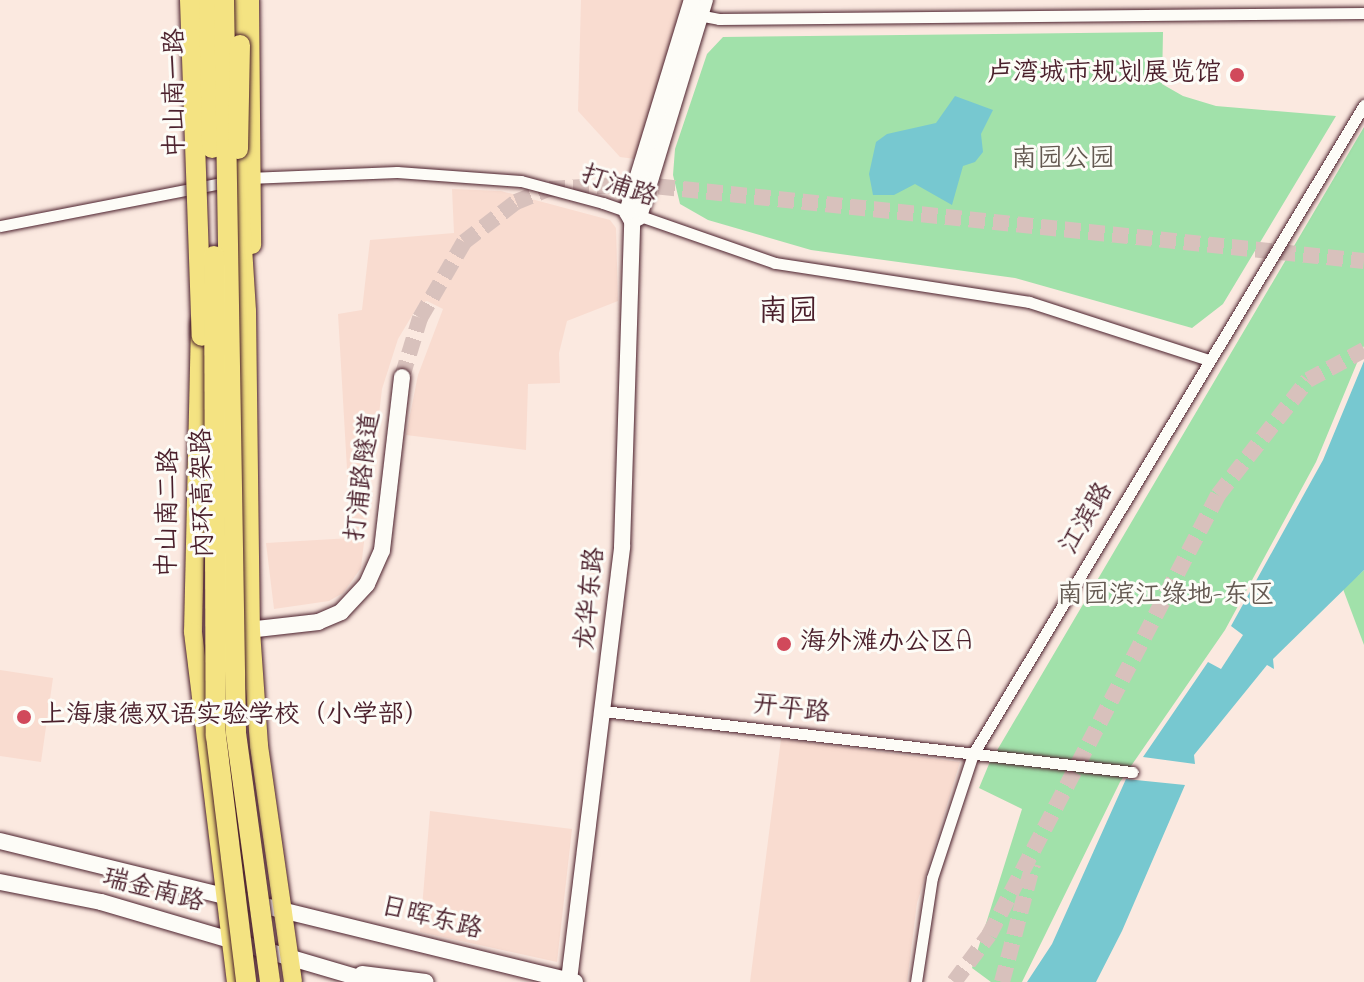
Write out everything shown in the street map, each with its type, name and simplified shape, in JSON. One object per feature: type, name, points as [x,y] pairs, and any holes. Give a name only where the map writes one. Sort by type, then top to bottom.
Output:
[{"type":"highway","points":[[190,0],[200,309],[214,464]]},
{"type":"highway","name":"内环高架路","points":[[209,0],[216,736],[246,982]]},
{"type":"highway","name":"内环高架路","points":[[224,0],[236,733],[270,982]]},
{"type":"highway","points":[[227,236],[239,140],[238,0]]},
{"type":"main road","name":"中山南二路","points":[[182,0],[186,160],[203,185],[193,632],[226,937],[236,982]]},
{"type":"main road","name":"中山南一路","points":[[202,0],[203,185]]},
{"type":"main road","points":[[238,0],[245,178],[251,631],[259,746],[293,982]]},
{"type":"main road","points":[[245,178],[250,0]]},
{"type":"main road","name":"龙华东路","points":[[572,981],[623,535],[632,216],[697,7]]},
{"type":"main road","name":"打浦路隧道","points":[[193,632],[251,631],[318,622],[341,612],[367,584],[382,550],[402,377]]},
{"type":"main road","name":"瑞金南路","points":[[0,841],[282,907]]},
{"type":"main road","name":"瑞金南路","points":[[0,882],[101,902],[226,937],[290,961]]},
{"type":"main road","name":"日晖东路","points":[[282,907],[572,981]]},
{"type":"main road","points":[[290,961],[373,982]]},
{"type":"main road","points":[[321,968],[426,982]]},
{"type":"street","points":[[697,7],[1364,13]]},
{"type":"street","name":"江滨路","points":[[916,982],[932,878],[973,754],[1364,105]]},
{"type":"street","name":"打浦路","points":[[0,226],[245,178],[464,174],[521,181],[811,272],[1029,302],[1209,360]]},
{"type":"street","name":"开平路","points":[[603,711],[1132,772]]},
{"type":"shaded area","points":[[581,0],[686,0],[635,159],[620,157],[578,111]]},
{"type":"shaded area","points":[[452,189],[501,191],[610,220],[616,228],[618,301],[567,321],[559,353],[560,383],[528,384],[526,450],[406,435],[418,375],[443,309],[427,301],[419,304],[398,339],[382,389],[361,568],[343,593],[329,601],[274,609],[266,543],[351,538],[338,314],[362,310],[370,240],[454,233]]},
{"type":"shaded area","name":"上海康德双语实验学校（小学部）","points":[[0,670],[53,678],[41,762],[0,756]]},
{"type":"shaded area","points":[[781,739],[960,762],[917,903],[907,982],[750,982]]},
{"type":"shaded area","points":[[430,811],[572,829],[557,962],[420,932]]},
{"type":"green space","name":"南园公园","points":[[1163,32],[1162,84],[1183,96],[1216,106],[1336,116],[1223,304],[1192,328],[1015,278],[811,250],[708,220],[680,204],[673,175],[675,149],[707,54],[723,37]]},
{"type":"green space","name":"南园滨江绿地-东区","points":[[1364,127],[1364,346],[1316,462],[1225,630],[1120,782],[1022,982],[991,982],[972,968],[1022,809],[979,788],[989,764]]},
{"type":"green space","points":[[1364,570],[1364,645],[1343,589]]},
{"type":"water","points":[[955,96],[993,110],[981,134],[983,152],[975,162],[963,166],[952,205],[915,184],[894,195],[873,195],[869,174],[876,142],[887,134],[936,123]]},
{"type":"water","points":[[1364,361],[1364,570],[1273,659],[1274,669],[1267,665],[1194,755],[1195,764],[1143,757],[1208,662],[1221,669],[1243,635],[1231,626],[1323,460]]},
{"type":"water","points":[[1126,779],[1185,785],[1122,931],[1096,982],[1027,982],[1052,944]]},
{"type":"tunnel","points":[[402,377],[420,318],[464,242],[516,202],[549,189],[635,184],[1364,261]]},
{"type":"tunnel","points":[[954,982],[989,935],[1218,495],[1308,380],[1364,350]]},
{"type":"tunnel","points":[[1002,982],[1033,864]]},
{"type":"place","name":"卢湾城市规划展览馆","points":[[1237,75]]},
{"type":"place","name":"海外滩办公区A","points":[[784,644]]},
{"type":"place","name":"上海康德双语实验学校（小学部）","points":[[24,717]]},
{"type":"district","name":"南园","points":[[788,313]]}]
